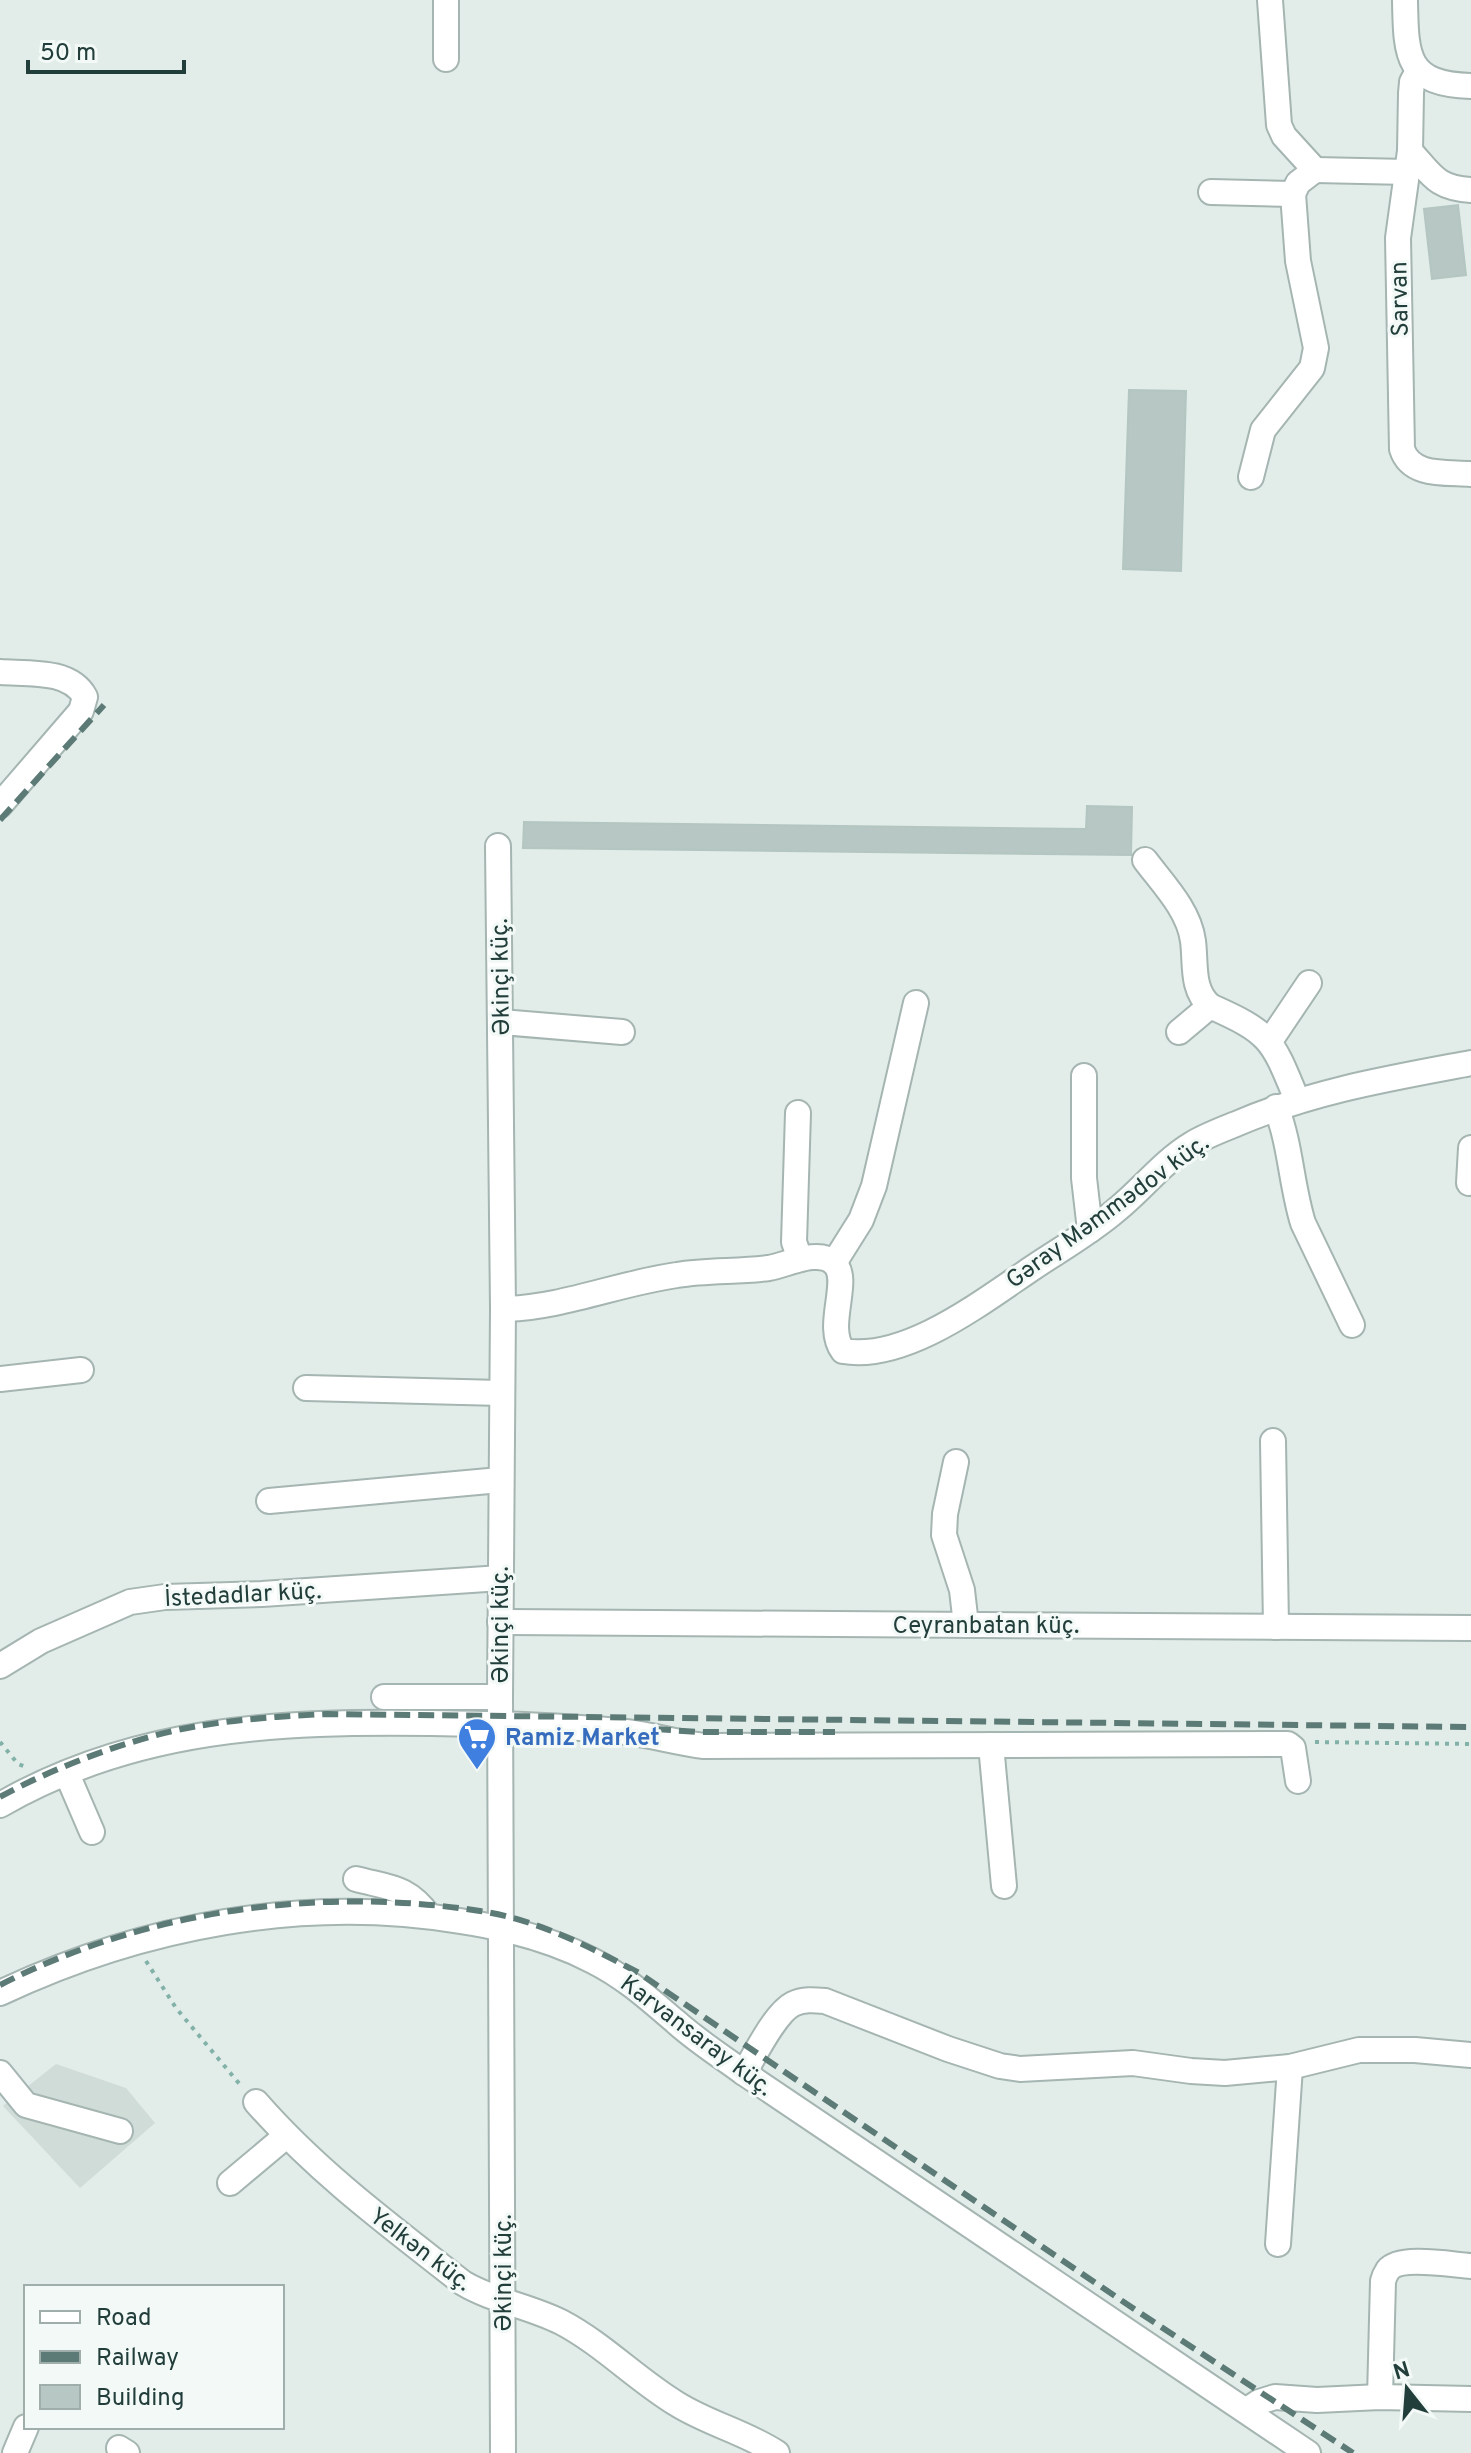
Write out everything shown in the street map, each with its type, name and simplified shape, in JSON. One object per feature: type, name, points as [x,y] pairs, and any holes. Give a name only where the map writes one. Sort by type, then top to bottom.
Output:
[{"type":"street","points":[[446,0],[446,59]]},
{"type":"street","points":[[1270,0],[1279,125],[1284,136],[1315,170]]},
{"type":"street","points":[[1405,0],[1409,50],[1418,71],[1435,83],[1471,86]]},
{"type":"street","name":"Sarvan","points":[[1418,71],[1412,82],[1409,162],[1398,238],[1402,449],[1405,459],[1419,470],[1471,474]]},
{"type":"street","points":[[1251,477],[1263,430],[1312,368],[1316,348],[1298,261],[1293,194],[1298,183],[1315,170],[1409,162],[1442,185],[1451,189],[1471,190]]},
{"type":"street","points":[[1211,192],[1293,194]]},
{"type":"street","points":[[0,672],[68,678],[79,686],[85,697],[81,711],[0,805]]},
{"type":"street","name":"Əkinçi küç.","points":[[498,846],[503,1309],[500,1480],[503,2453]]},
{"type":"street","points":[[1145,860],[1188,921],[1193,938],[1197,987],[1203,999],[1210,1006],[1263,1033],[1270,1041],[1286,1103],[1298,1207],[1352,1325]]},
{"type":"street","points":[[1270,1041],[1309,983]]},
{"type":"street","points":[[503,1309],[544,1304],[679,1274],[755,1270],[800,1259],[824,1257],[834,1263],[861,1220],[874,1186],[916,1003]]},
{"type":"street","points":[[1179,1032],[1210,1006]]},
{"type":"street","points":[[501,1022],[622,1032]]},
{"type":"street","name":"Gəray Məmmədov küç.","points":[[834,1263],[840,1272],[835,1329],[837,1343],[843,1351],[878,1352],[929,1332],[964,1313],[1090,1230],[1192,1144],[1286,1103],[1343,1088],[1471,1063]]},
{"type":"street","points":[[1084,1076],[1085,1192],[1090,1230]]},
{"type":"street","points":[[798,1113],[794,1242],[800,1259]]},
{"type":"street","points":[[1469,1183],[1471,1148]]},
{"type":"street","points":[[0,1379],[81,1370]]},
{"type":"street","points":[[306,1388],[501,1393]]},
{"type":"street","points":[[1273,1441],[1276,1627]]},
{"type":"street","points":[[956,1462],[945,1514],[944,1535],[962,1590],[966,1625]]},
{"type":"street","points":[[269,1501],[500,1480]]},
{"type":"street","name":"İstedadlar küç.","points":[[0,1666],[41,1641],[130,1602],[165,1597],[262,1594],[501,1578]]},
{"type":"street","name":"Ceyranbatan küç.","points":[[500,1622],[1471,1628]]},
{"type":"street","points":[[384,1697],[500,1697]]},
{"type":"street","points":[[0,1805],[67,1774],[138,1748],[236,1729],[307,1723],[500,1724],[628,1733],[704,1746],[1288,1744],[1293,1748],[1298,1781]]},
{"type":"street","points":[[991,1745],[1004,1886]]},
{"type":"street","points":[[67,1774],[92,1832]]},
{"type":"street","points":[[356,1879],[405,1892],[416,1898],[429,1916]]},
{"type":"street","name":"Karvansaray küç.","points":[[0,1993],[48,1971],[134,1942],[186,1928],[292,1913],[372,1911],[429,1916],[501,1927],[564,1947],[630,1982],[695,2038],[744,2073],[1247,2410],[1294,2449]]},
{"type":"street","points":[[744,2073],[784,2010],[811,2000],[825,2001],[1000,2066],[1047,2068],[1133,2063],[1225,2073],[1290,2067],[1359,2050],[1415,2050],[1471,2055]]},
{"type":"street","points":[[1278,2244],[1290,2067]]},
{"type":"street","points":[[0,2073],[26,2105],[120,2131]]},
{"type":"street","name":"Yelkən küç.","points":[[256,2102],[286,2136],[348,2193],[463,2283],[480,2293],[563,2323],[674,2402],[699,2417],[744,2433],[777,2453]]},
{"type":"street","points":[[230,2183],[286,2136]]},
{"type":"street","points":[[1380,2397],[1383,2281],[1389,2269],[1397,2263],[1413,2262],[1471,2266]]},
{"type":"street","points":[[1247,2410],[1275,2397],[1317,2400],[1380,2397],[1471,2399]]},
{"type":"street","points":[[15,2453],[25,2429]]},
{"type":"path","points":[[1288,1744],[1320,1741],[1471,1744]]},
{"type":"path","points":[[134,1942],[176,2008],[256,2102]]},
{"type":"shaded area","points":[[56,2064],[126,2088],[155,2123],[80,2188],[3,2106]]},
{"type":"building","points":[[1458,205],[1466,275],[1432,279],[1424,209]]},
{"type":"building","points":[[1129,390],[1186,391],[1181,571],[1123,569]]},
{"type":"building","points":[[1087,806],[1132,807],[1131,855],[523,848],[524,822],[1086,829]]},
{"type":"railway","points":[[0,820],[104,705]]},
{"type":"railway","points":[[0,1797],[70,1764],[149,1737],[230,1721],[327,1714],[1471,1727]]},
{"type":"railway","points":[[655,1729],[835,1732]]},
{"type":"railway","points":[[0,1985],[56,1959],[114,1938],[234,1910],[358,1901],[480,1911],[522,1920],[582,1944],[639,1973],[1137,2311],[1353,2453]]},
{"type":"place","name":"Ramiz Market","points":[[477,1771]]}]
